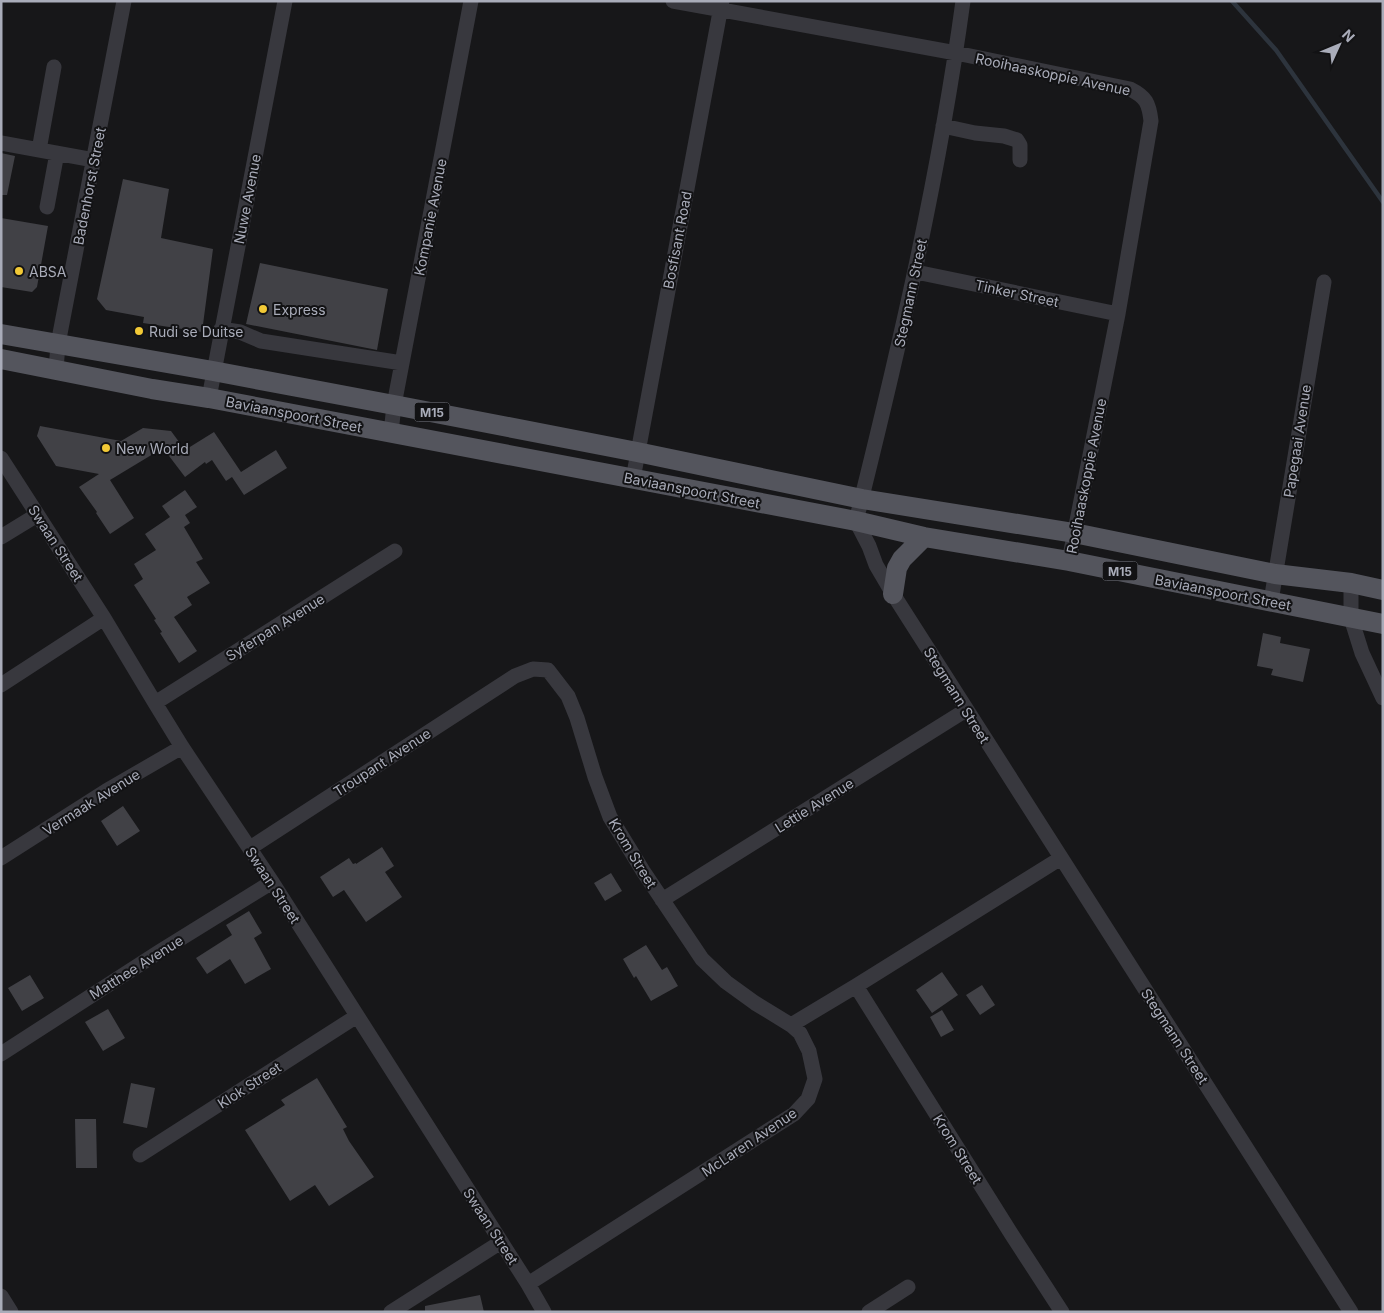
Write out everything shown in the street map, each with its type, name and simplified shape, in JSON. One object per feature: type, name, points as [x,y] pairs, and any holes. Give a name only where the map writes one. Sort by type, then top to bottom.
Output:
[{"type":"main road","name":"Baviaanspoort Street","points":[[1,334],[394,405],[638,452],[862,499],[1074,533],[1275,574],[1352,583],[1383,590]]},
{"type":"main road","name":"Baviaanspoort Street","points":[[1,358],[152,389],[209,398],[856,521],[924,536],[1069,561],[1383,624]]},
{"type":"main road","points":[[1,374],[21,363]]},
{"type":"main road","points":[[893,594],[897,568],[902,559],[924,536]]},
{"type":"street","name":"Badenhorst Street","points":[[56,370],[58,344],[124,1]]},
{"type":"street","name":"Nuwe Avenue","points":[[209,398],[285,1]]},
{"type":"street","name":"Kompanie Avenue","points":[[391,433],[394,405],[471,1]]},
{"type":"street","name":"Rooihaaskoppie Avenue","points":[[673,1],[721,6],[1130,89],[1140,94],[1146,100],[1150,109],[1151,121],[1118,314],[1069,561]]},
{"type":"street","name":"Stegmann Street","points":[[963,1],[956,53],[916,272],[856,521],[876,565],[893,594],[1351,1312]]},
{"type":"street","name":"Bosfisant Road","points":[[633,479],[721,6]]},
{"type":"street","points":[[39,150],[54,67]]},
{"type":"street","points":[[943,126],[975,133],[1004,136],[1017,140],[1020,145],[1020,160]]},
{"type":"street","points":[[1,143],[94,160]]},
{"type":"street","points":[[46,206],[57,153]]},
{"type":"street","name":"Tinker Street","points":[[916,272],[1118,314]]},
{"type":"street","name":"Papegaai Avenue","points":[[1271,601],[1324,282]]},
{"type":"street","points":[[221,330],[240,332],[261,342],[402,363]]},
{"type":"street","name":"Swaan Street","points":[[1,458],[104,618],[182,746],[272,882],[544,1312]]},
{"type":"street","points":[[1,537],[38,515]]},
{"type":"street","name":"Syferpan Avenue","points":[[155,703],[395,551]]},
{"type":"street","points":[[1352,583],[1351,618],[1362,653],[1383,698]]},
{"type":"street","points":[[1,685],[104,618]]},
{"type":"street","name":"Krom Street","points":[[515,676],[532,669],[548,670],[568,696],[610,817],[642,871],[702,959],[720,976],[755,1003],[791,1025]]},
{"type":"street","name":"Troupant Avenue","points":[[250,848],[515,676]]},
{"type":"street","name":"Lettie Avenue","points":[[662,900],[966,710]]},
{"type":"street","name":"Vermaak Avenue","points":[[1,858],[106,791],[182,746]]},
{"type":"street","points":[[791,1025],[1061,858]]},
{"type":"street","name":"Matthee Avenue","points":[[1,1054],[272,882]]},
{"type":"street","name":"Krom Street","points":[[856,986],[1062,1312]]},
{"type":"street","name":"Klok Street","points":[[140,1155],[357,1016]]},
{"type":"street","name":"McLaren Avenue","points":[[528,1284],[794,1114],[808,1099],[815,1079],[810,1051],[800,1033],[791,1025]]},
{"type":"street","points":[[391,1312],[501,1242]]},
{"type":"street","points":[[869,1312],[908,1287]]},
{"type":"street","points":[[1,1296],[11,1312]]},
{"type":"building","points":[[1,153],[15,156],[7,195],[1,195]]},
{"type":"building","points":[[123,179],[169,189],[161,238],[213,249],[202,332],[143,323],[144,317],[106,310],[97,299]]},
{"type":"building","points":[[1,218],[48,226],[37,287],[32,292],[1,287]]},
{"type":"building","points":[[260,263],[388,289],[377,350],[246,324]]},
{"type":"building","points":[[40,426],[121,441],[143,428],[171,431],[185,450],[214,432],[241,472],[276,450],[287,468],[244,495],[232,477],[226,481],[212,460],[206,464],[205,462],[185,477],[163,448],[110,480],[134,518],[110,534],[79,487],[99,474],[56,466],[37,436]]},
{"type":"building","points":[[185,490],[197,507],[185,515],[190,523],[184,527],[203,559],[196,562],[210,583],[187,597],[192,605],[174,617],[197,651],[179,663],[160,633],[162,632],[154,620],[156,619],[134,585],[143,579],[134,564],[156,550],[145,534],[170,517],[162,506]]},
{"type":"building","points":[[1263,633],[1281,637],[1280,643],[1310,649],[1303,682],[1271,675],[1273,669],[1257,666]]},
{"type":"building","points":[[123,806],[140,831],[117,846],[101,821]]},
{"type":"building","points":[[382,847],[394,866],[385,872],[402,897],[366,922],[344,890],[333,897],[320,877],[349,858],[353,864],[356,864]]},
{"type":"building","points":[[611,873],[622,891],[605,901],[594,883]]},
{"type":"building","points":[[249,911],[262,933],[254,938],[271,969],[245,984],[230,959],[207,974],[196,958],[232,935],[226,925]]},
{"type":"building","points":[[646,945],[662,970],[667,967],[678,986],[651,1001],[623,959]]},
{"type":"building","points":[[942,972],[958,995],[932,1013],[916,990]]},
{"type":"building","points":[[30,975],[44,998],[22,1011],[8,988]]},
{"type":"building","points":[[982,985],[995,1005],[980,1015],[966,995]]},
{"type":"building","points":[[108,1009],[125,1038],[103,1051],[85,1022]]},
{"type":"building","points":[[942,1010],[954,1030],[941,1037],[930,1017]]},
{"type":"building","points":[[317,1078],[347,1127],[343,1129],[349,1141],[374,1177],[329,1206],[315,1185],[290,1201],[245,1130],[285,1105],[281,1100]]},
{"type":"building","points":[[131,1083],[155,1088],[147,1128],[123,1123]]},
{"type":"building","points":[[75,1119],[96,1119],[97,1168],[76,1168]]},
{"type":"building","points":[[480,1295],[484,1312],[425,1312],[425,1306]]},
{"type":"waterway","points":[[1232,1],[1276,50],[1383,202]]},
{"type":"place","name":"ABSA","points":[[19,271]]},
{"type":"place","name":"Express","points":[[263,309]]},
{"type":"place","name":"Rudi se Duitse","points":[[139,331]]},
{"type":"place","name":"New World","points":[[106,448]]}]
